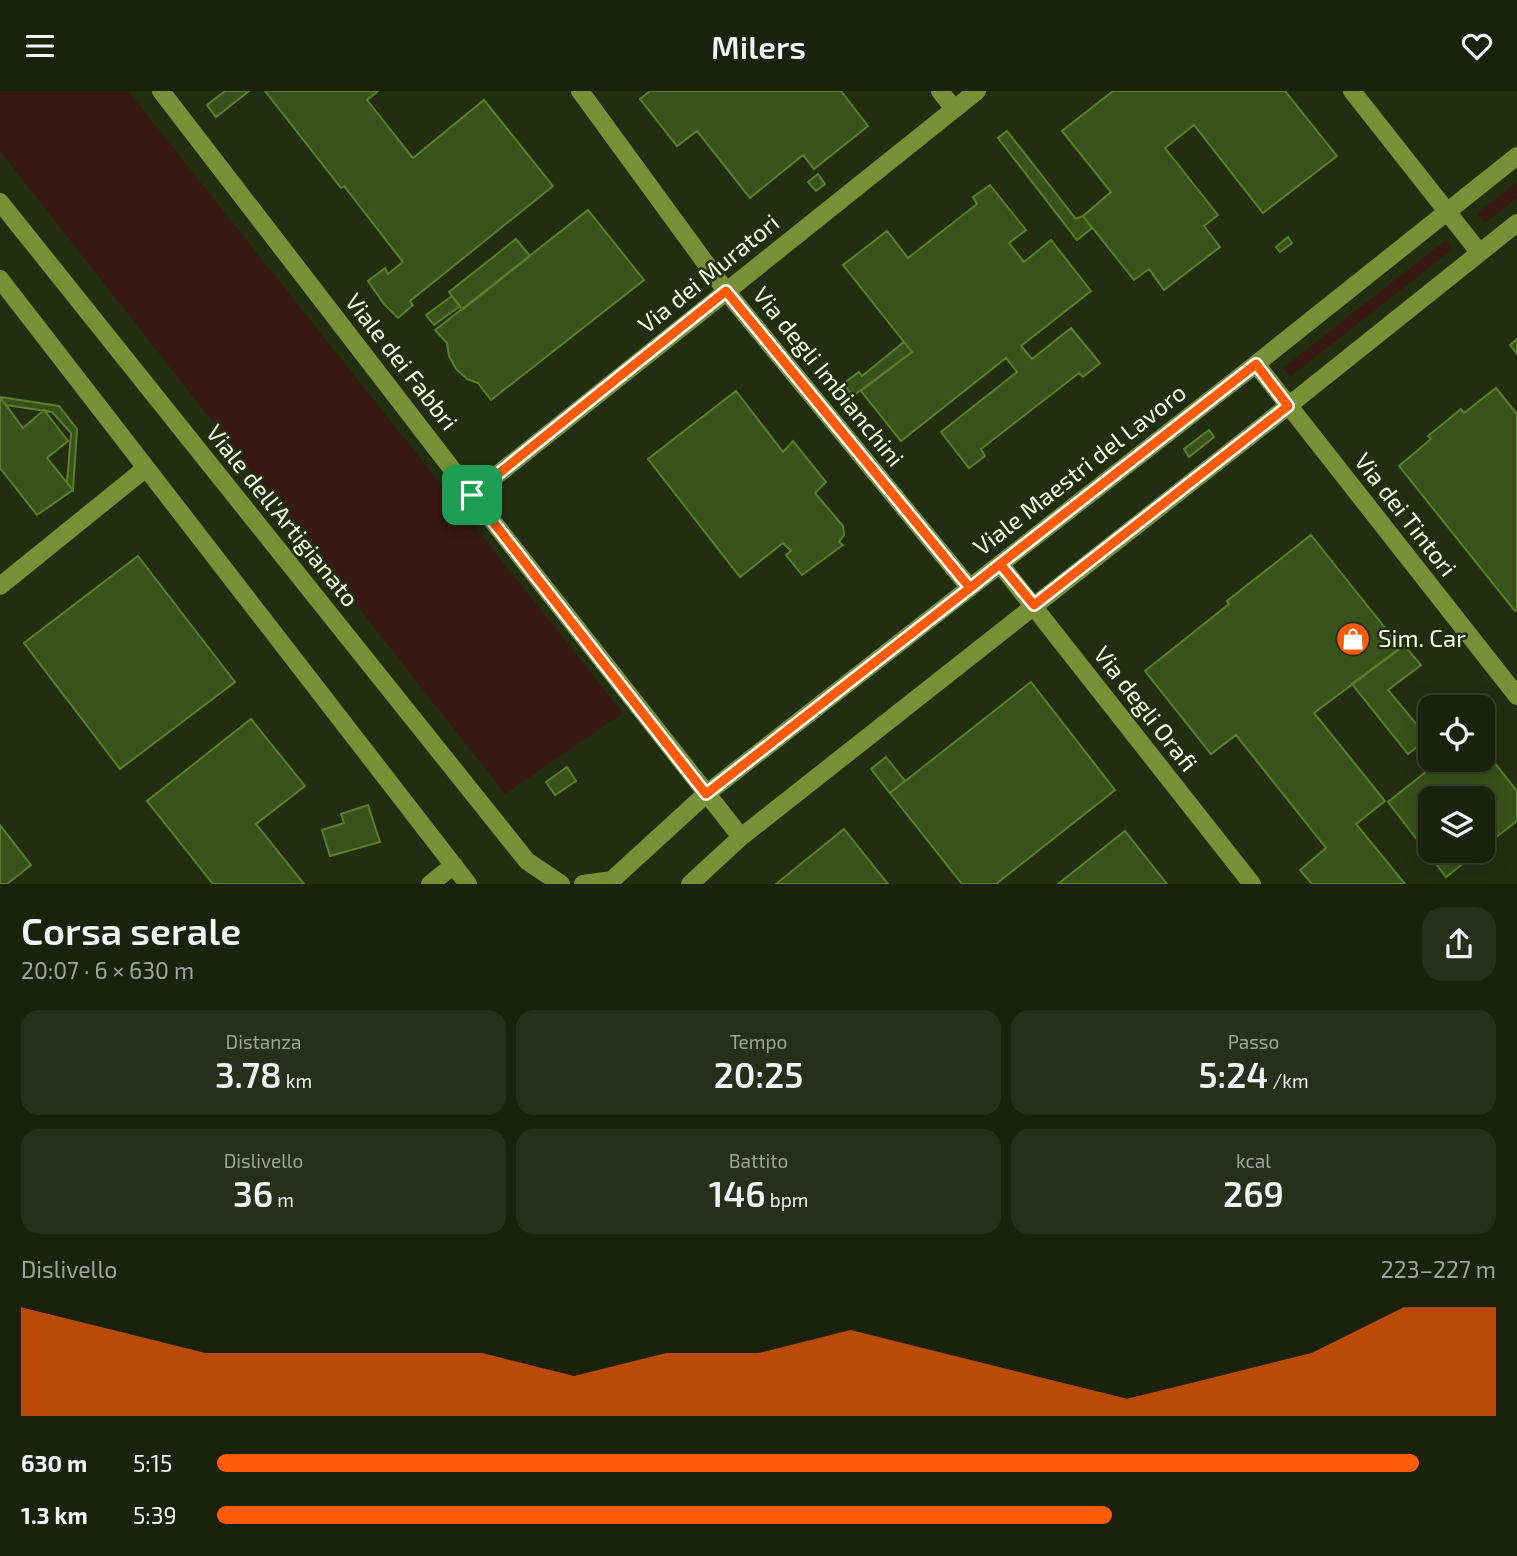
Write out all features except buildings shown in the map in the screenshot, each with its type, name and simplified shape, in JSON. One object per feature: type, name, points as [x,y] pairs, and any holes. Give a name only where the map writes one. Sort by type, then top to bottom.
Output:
[{"type":"street","name":"Viale dei Fabbri","points":[[161,91],[472,495],[741,837]]},
{"type":"street","name":"Via degli Imbianchini","points":[[580,91],[726,291],[970,588]]},
{"type":"street","points":[[940,91],[954,109]]},
{"type":"street","name":"Via dei Muratori","points":[[472,495],[977,91]]},
{"type":"street","points":[[1352,91],[1479,252]]},
{"type":"street","name":"Viale Maestri del Lavoro","points":[[583,884],[612,880],[706,794],[1256,364],[1517,156]]},
{"type":"street","name":"Viale dell'Artigianato","points":[[0,202],[527,861],[561,884]]},
{"type":"street","points":[[690,884],[741,837],[1517,223]]},
{"type":"street","points":[[0,279],[468,884]]},
{"type":"street","name":"Via dei Tintori","points":[[1256,364],[1517,697]]},
{"type":"street","points":[[0,586],[146,468]]},
{"type":"street","name":"Via degli Orafi","points":[[1000,564],[1252,884]]},
{"type":"street","points":[[430,884],[454,865]]},
{"type":"shaded area","points":[[0,91],[128,91],[623,713],[505,794],[0,151]]},
{"type":"shaded area","points":[[1517,182],[1517,198],[1485,223],[1477,213]]},
{"type":"shaded area","points":[[1446,240],[1453,249],[1290,377],[1283,368]]},
{"type":"place","name":"Sim. Car","points":[[1353,639]]},
{"type":"route","points":[[472,495],[706,794],[970,588],[1000,564],[1034,605],[1288,406],[1256,364],[1000,564],[970,588],[726,291],[472,495]]}]
